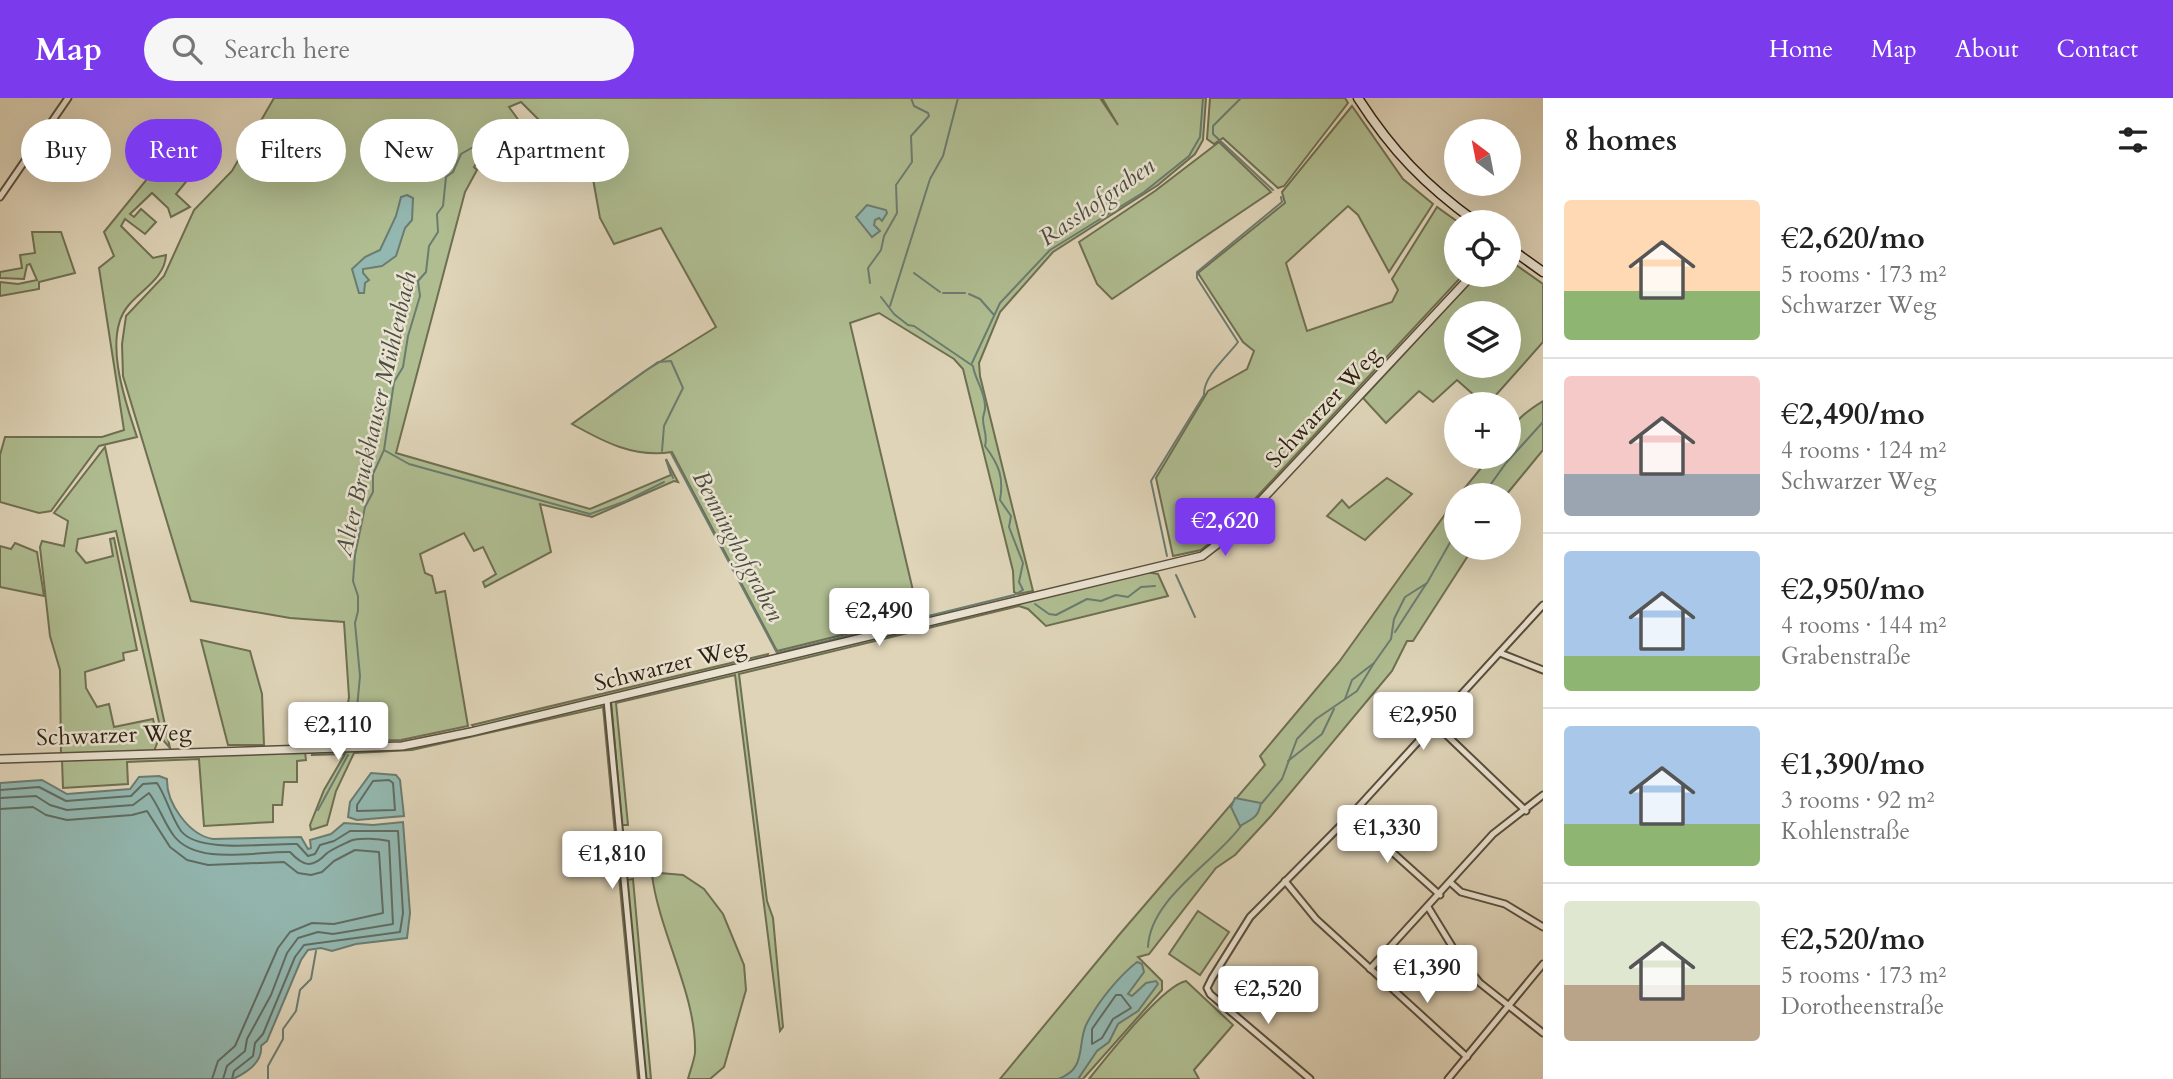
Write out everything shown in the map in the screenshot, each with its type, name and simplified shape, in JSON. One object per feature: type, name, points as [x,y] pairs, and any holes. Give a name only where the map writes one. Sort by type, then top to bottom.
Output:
[{"type":"main road","points":[[1358,98],[1385,139],[1411,170],[1461,210]]},
{"type":"main road","points":[[1521,256],[1543,272]]},
{"type":"street","points":[[0,197],[68,98]]},
{"type":"street","name":"Schwarzer Weg","points":[[0,759],[402,746],[607,700],[1202,556],[1228,536],[1461,287]]},
{"type":"street","points":[[1310,1079],[1208,988],[1250,917],[1351,815],[1433,722],[1543,605]]},
{"type":"street","points":[[1500,653],[1543,670]]},
{"type":"street","points":[[607,700],[643,1079]]},
{"type":"street","points":[[1433,722],[1526,811]]},
{"type":"street","points":[[1370,970],[1493,834],[1526,811],[1543,795]]},
{"type":"street","points":[[1351,815],[1440,895]]},
{"type":"street","points":[[1285,881],[1315,919],[1468,1058]]},
{"type":"street","points":[[1451,883],[1461,892],[1505,904],[1543,927]]},
{"type":"street","points":[[1428,907],[1458,956],[1480,983],[1543,1033]]},
{"type":"street","points":[[1448,1079],[1543,964]]},
{"type":"green space","points":[[274,98],[1100,98],[1118,125],[1102,98],[1206,98],[1203,140],[1195,154],[1158,185],[1053,252],[1000,312],[979,363],[1033,591],[1018,594],[1014,592],[1013,571],[963,369],[954,359],[879,313],[850,323],[919,616],[777,651],[672,452],[632,451],[572,424],[645,371],[716,327],[661,228],[614,244],[600,218],[594,182],[629,182],[629,119],[538,119],[521,102],[509,107],[518,119],[472,119],[472,179],[465,192],[396,453],[590,509],[671,475],[666,459],[678,482],[674,481],[592,517],[540,504],[551,552],[485,587],[483,582],[496,574],[483,547],[474,551],[464,533],[420,554],[425,573],[432,576],[436,593],[445,591],[468,726],[401,740],[342,742],[349,697],[344,622],[290,618],[191,601],[123,376],[122,344],[126,316],[164,276],[194,210],[236,164],[236,182],[346,182],[346,119],[262,119]]},
{"type":"green space","points":[[1210,98],[1345,98],[1348,103],[1284,186],[1278,188],[1223,138],[1214,144],[1207,139]]},
{"type":"green space","points":[[1352,106],[1403,179],[1433,204],[1389,272],[1358,215],[1348,206],[1286,263],[1307,331],[1392,302],[1398,290],[1392,279],[1437,207],[1444,212],[1444,287],[1452,287],[1225,531],[1201,550],[1173,556],[1156,478],[1208,391],[1247,369],[1254,351],[1243,342],[1198,273],[1285,203],[1282,192]]},
{"type":"green space","points":[[1219,142],[1271,192],[1112,299],[1097,284],[1079,242],[1155,191]]},
{"type":"green space","points":[[145,182],[186,182],[176,194],[190,207],[171,217],[168,208],[152,193],[130,214],[134,217],[141,209],[156,222],[145,234],[125,219],[121,226],[153,258],[166,255],[165,263],[157,277],[128,306],[120,319],[117,335],[122,389],[137,437],[99,446],[51,511],[39,513],[0,502],[0,455],[5,437],[102,437],[124,430],[99,268],[114,256],[104,232]]},
{"type":"green space","points":[[32,232],[61,232],[75,273],[39,282],[39,289],[0,296],[0,282],[18,284],[37,280],[30,264],[27,265],[24,279],[0,278],[0,272],[22,268],[20,255],[35,253]]},
{"type":"green space","points":[[1521,268],[1543,284],[1543,342],[1521,367],[1521,301],[1453,301],[1466,287],[1521,287]]},
{"type":"green space","points":[[1444,311],[1444,378],[1511,378],[1499,392],[1470,392],[1457,380],[1433,402],[1419,391],[1386,423],[1363,398]]},
{"type":"green space","points":[[1543,401],[1543,450],[1516,483],[1469,483],[1480,469],[1521,469],[1521,417]]},
{"type":"green space","points":[[105,447],[170,748],[163,740],[116,531],[78,539],[76,551],[86,563],[113,556],[110,539],[114,538],[137,650],[123,653],[124,660],[85,672],[86,688],[97,707],[109,704],[114,727],[153,719],[158,741],[154,751],[61,755],[60,670],[50,636],[40,547],[42,541],[64,546],[68,521],[54,513]]},
{"type":"green space","points":[[1387,478],[1412,494],[1365,540],[1327,516],[1342,500],[1349,508]]},
{"type":"green space","points":[[1444,516],[1444,560],[1465,560],[1413,641],[1407,641],[1392,671],[1271,816],[1235,855],[1216,868],[1149,954],[1138,957],[1162,981],[1162,990],[1083,1079],[1000,1079],[1265,765],[1260,756],[1339,662]]},
{"type":"green space","points":[[15,543],[37,552],[44,596],[0,587],[0,546],[11,549]]},
{"type":"green space","points":[[1146,572],[1158,574],[1168,596],[1046,626],[1028,609],[1019,606],[739,674],[767,901],[773,918],[783,1027],[780,1031],[735,675],[616,703],[628,825],[622,825],[611,701]]},
{"type":"green space","points":[[201,640],[250,651],[262,694],[264,745],[228,745]]},
{"type":"green space","points":[[768,654],[767,658],[475,728],[472,725]]},
{"type":"green space","points":[[599,704],[603,707],[412,750],[354,753],[336,791],[327,825],[311,830],[310,825],[324,790],[345,754],[312,755],[313,751],[401,749]]},
{"type":"green space","points":[[603,707],[606,710],[640,1079],[638,1079]]},
{"type":"green space","points":[[305,752],[306,760],[297,761],[297,782],[284,782],[282,805],[273,805],[273,822],[204,826],[199,759],[127,762],[128,784],[63,788],[62,760]]},
{"type":"green space","points":[[652,875],[683,875],[704,889],[723,914],[744,965],[746,990],[724,1067],[710,1079],[688,1079],[695,1053],[694,1031],[684,987],[656,897]]},
{"type":"green space","points":[[633,879],[651,1079],[645,1079],[627,880]]},
{"type":"green space","points":[[1198,911],[1229,932],[1200,975],[1169,954]]},
{"type":"green space","points":[[1186,981],[1233,1025],[1194,1070],[1199,1079],[1089,1079],[1149,1009],[1163,995]]},
{"type":"water","points":[[407,195],[413,198],[412,220],[405,228],[396,256],[382,266],[363,269],[369,280],[365,283],[364,293],[359,293],[352,269],[365,257],[380,250],[396,216],[401,197]]},
{"type":"water","points":[[867,205],[886,210],[887,213],[882,221],[879,218],[875,220],[874,225],[880,231],[872,237],[856,217]]},
{"type":"water","points":[[371,773],[396,775],[400,780],[404,816],[357,820],[348,817],[350,802]]},
{"type":"water","points":[[159,776],[167,779],[170,798],[188,825],[213,839],[301,837],[308,849],[311,848],[310,840],[331,834],[344,823],[373,825],[403,822],[410,913],[407,938],[356,944],[332,951],[321,948],[308,950],[301,960],[267,1041],[261,1046],[259,1057],[248,1070],[233,1079],[0,1079],[0,783],[42,780],[67,794],[130,789],[139,777]]},
{"type":"water","points":[[1235,798],[1261,803],[1256,815],[1240,826],[1231,807]]},
{"type":"water","points":[[1137,962],[1142,964],[1144,972],[1128,994],[1132,996],[1146,983],[1156,981],[1158,984],[1138,1011],[1118,1024],[1109,1042],[1097,1051],[1078,1079],[1058,1079],[1067,1075],[1077,1063],[1083,1033],[1096,1008],[1115,983]]},
{"type":"waterway","points":[[870,283],[868,268],[881,250],[884,236],[897,213],[896,185],[912,162],[911,136],[929,116],[914,106],[911,98]]},
{"type":"waterway","points":[[890,306],[930,179],[943,156],[958,98]]},
{"type":"waterway","name":"Rasshofgraben","points":[[972,363],[1000,303],[1050,250],[1144,192],[1189,156],[1200,137],[1203,98]]},
{"type":"waterway","points":[[1241,98],[1213,126],[1213,134],[1273,190]]},
{"type":"waterway","name":"Alter Bruckhauser Mühlenbach","points":[[354,740],[360,676],[355,623],[358,596],[353,581],[355,555],[365,507],[373,492],[373,474],[384,450],[394,382],[403,367],[408,336],[420,296],[418,281],[426,272],[429,246],[438,232],[437,214],[443,206],[446,177],[453,172],[461,154],[472,148]]},
{"type":"waterway","points":[[1167,556],[1151,481],[1204,395],[1207,381],[1238,342],[1197,278],[1197,272],[1282,202],[1281,197]]},
{"type":"waterway","points":[[914,273],[940,292]]},
{"type":"waterway","points":[[943,293],[965,293]]},
{"type":"waterway","points":[[969,294],[980,299],[994,315]]},
{"type":"waterway","name":"Benninghofgraben","points":[[671,453],[777,653],[1014,595],[1023,590],[1019,582],[1023,563],[1009,527],[1011,516],[1000,500],[999,472],[985,446],[985,402],[973,366],[914,326],[908,325],[894,314],[881,297]]},
{"type":"waterway","name":"Benninghofgraben","points":[[610,396],[658,362],[671,361],[683,388],[664,426],[662,451]]},
{"type":"waterway","points":[[1492,483],[1543,422]]},
{"type":"waterway","name":"Benninghofgraben","points":[[384,450],[409,464],[590,514],[626,501],[664,482]]},
{"type":"waterway","name":"Benninghofgraben","points":[[666,460],[673,478]]},
{"type":"waterway","points":[[1345,699],[1352,680],[1374,663],[1391,639],[1394,619],[1405,597],[1427,583],[1444,553]]},
{"type":"waterway","points":[[1176,575],[1195,617]]},
{"type":"waterway","points":[[1395,632],[1426,584]]},
{"type":"waterway","points":[[1035,604],[1049,614],[1056,615],[1087,599],[1101,601],[1116,595],[1128,597],[1141,587],[1155,586]]},
{"type":"waterway","points":[[1262,803],[1282,779],[1297,739],[1316,719],[1357,691],[1374,663]]},
{"type":"waterway","points":[[1288,761],[1322,734],[1334,709]]},
{"type":"waterway","name":"Alter Bruckhauser Mühlenbach","points":[[318,810],[348,755]]},
{"type":"waterway","points":[[1148,947],[1151,929],[1171,897],[1241,826]]},
{"type":"waterway","name":"Alter Bruckhauser Mühlenbach","points":[[268,1079],[268,1066],[283,1039],[283,1029],[296,1011],[300,990],[311,979],[316,951]]}]
